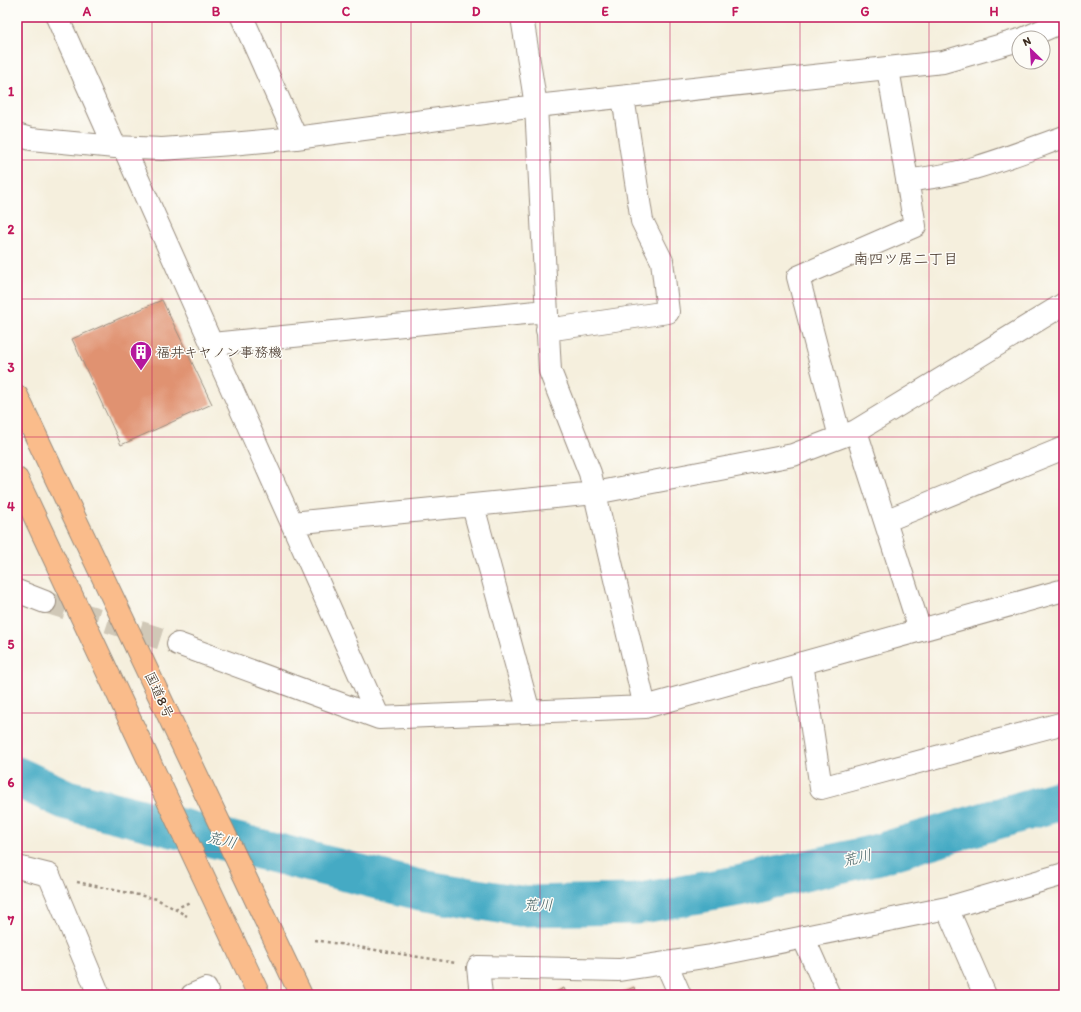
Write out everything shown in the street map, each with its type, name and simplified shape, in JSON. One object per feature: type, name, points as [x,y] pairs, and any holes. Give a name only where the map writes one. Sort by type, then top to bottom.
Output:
[{"type":"highway","name":"国道8号","points":[[17,396],[301,995]]},
{"type":"highway","points":[[17,479],[259,995]]},
{"type":"street","points":[[57,17],[120,147],[212,344],[379,718]]},
{"type":"street","points":[[242,17],[296,138]]},
{"type":"street","points":[[522,17],[536,106],[550,371],[590,473],[645,707]]},
{"type":"street","points":[[1051,31],[1062,28]]},
{"type":"street","points":[[17,135],[38,140],[162,149],[296,138],[536,106],[943,62],[1011,42]]},
{"type":"street","points":[[888,69],[915,226],[798,277],[848,434],[885,521],[920,630]]},
{"type":"street","points":[[212,344],[668,312],[662,261],[642,221],[623,97]]},
{"type":"street","points":[[907,180],[930,178],[976,168],[1064,137]]},
{"type":"street","points":[[292,523],[595,493],[793,456],[848,434],[1064,304]]},
{"type":"street","points":[[885,521],[1064,448]]},
{"type":"street","points":[[473,506],[529,712]]},
{"type":"street","points":[[18,589],[45,602]]},
{"type":"street","points":[[178,644],[379,718],[645,707],[1064,590]]},
{"type":"street","points":[[802,663],[821,788],[1064,723]]},
{"type":"street","points":[[17,867],[49,875],[100,995]]},
{"type":"street","points":[[481,995],[478,967],[619,970],[711,956],[947,908],[1064,874]]},
{"type":"street","points":[[947,908],[985,995]]},
{"type":"street","points":[[804,937],[829,995]]},
{"type":"street","points":[[666,963],[680,995]]},
{"type":"street","points":[[192,995],[206,989],[208,995]]},
{"type":"path","points":[[49,875],[157,899],[187,916]]},
{"type":"path","points":[[174,909],[189,903]]},
{"type":"path","points":[[315,940],[478,967]]},
{"type":"building","name":"福井キヤノン事務機","points":[[162,300],[212,404],[121,445],[72,339]]},
{"type":"building","points":[[634,987],[637,995],[616,995]]},
{"type":"building","points":[[564,988],[567,995],[549,995]]},
{"type":"waterway","name":"荒川","points":[[17,777],[67,800],[420,890],[519,906],[636,904],[738,886],[875,855],[1064,799]]},
{"type":"tunnel","points":[[45,602],[178,644]]},
{"type":"place","name":"福井キヤノン事務機","points":[[141,372]]},
{"type":"district","name":"南四ツ居二丁目","points":[[906,259]]}]
